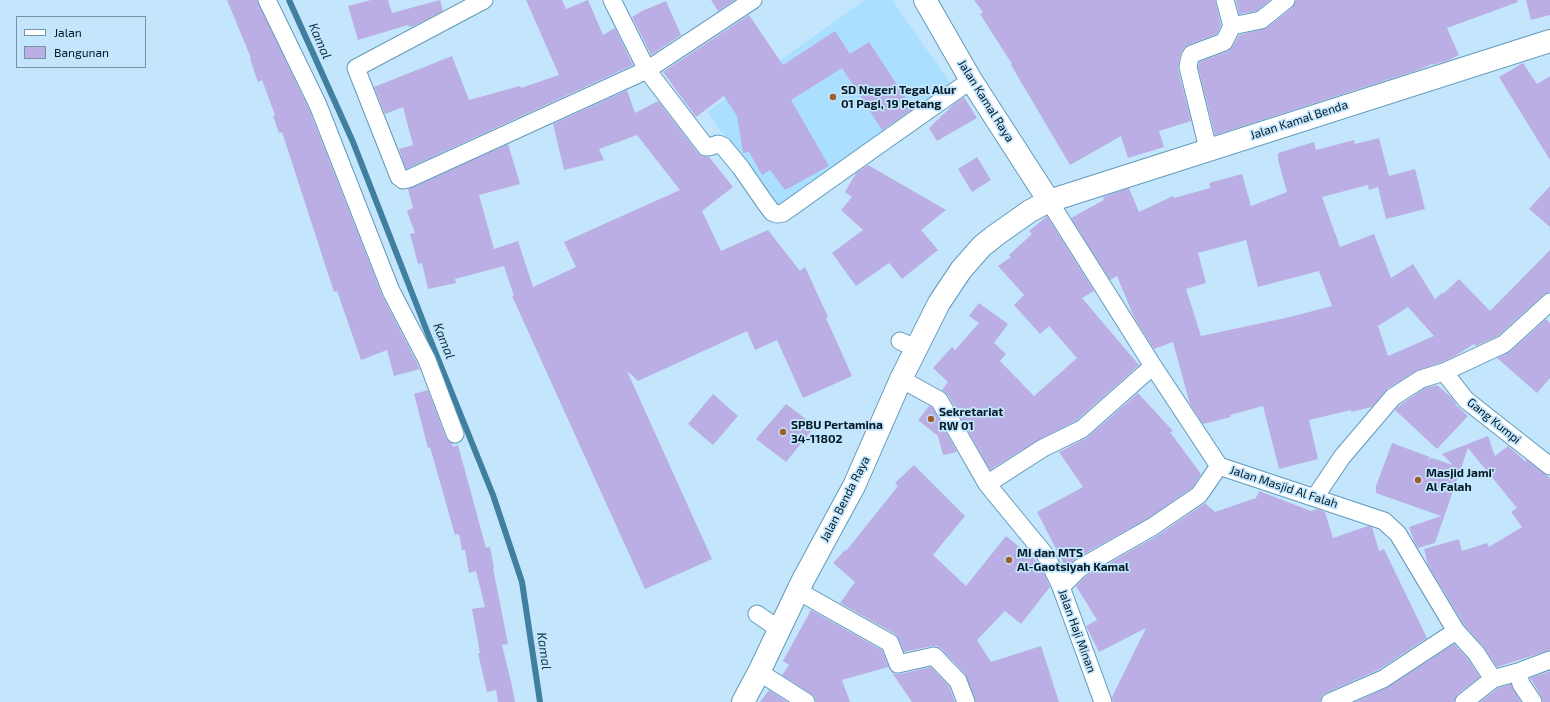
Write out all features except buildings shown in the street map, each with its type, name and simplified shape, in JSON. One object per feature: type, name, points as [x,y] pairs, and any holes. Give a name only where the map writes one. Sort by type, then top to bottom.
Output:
[{"type":"main road","name":"Jalan Kamal Raya","points":[[925,0],[971,80],[1049,201]]},
{"type":"main road","name":"Jalan Kamal Benda","points":[[1049,201],[1550,41]]},
{"type":"main road","name":"Jalan Benda Raya","points":[[743,702],[759,672],[767,621],[798,591],[854,486],[901,378],[908,344],[939,303],[961,270],[982,246],[1010,224],[1049,201]]},
{"type":"street","points":[[267,0],[318,105],[392,291],[427,360],[455,434]]},
{"type":"street","points":[[484,0],[356,68],[400,176],[403,180],[647,70],[753,0]]},
{"type":"street","points":[[612,0],[647,70],[704,144],[709,147],[718,144],[723,146],[741,168],[772,212],[777,214],[783,214],[971,80]]},
{"type":"street","points":[[1208,150],[1188,67],[1192,54],[1224,42],[1232,26],[1225,0]]},
{"type":"street","points":[[1232,26],[1261,20],[1286,0]]},
{"type":"street","name":"Jalan Masjid Al Falah","points":[[1049,201],[1152,366],[1219,466],[1384,521],[1398,534],[1456,631],[1476,653],[1494,679]]},
{"type":"street","points":[[1315,497],[1342,457],[1393,396],[1421,379],[1444,372],[1504,344],[1550,302]]},
{"type":"street","points":[[987,484],[1043,448],[1082,429],[1152,366]]},
{"type":"street","name":"Gang Kumpi","points":[[1444,372],[1466,400],[1550,466]]},
{"type":"street","name":"Jalan Haji Minan","points":[[901,378],[939,400],[987,484],[1047,557],[1061,586],[1103,702]]},
{"type":"street","points":[[1061,586],[1080,568],[1152,527],[1198,495],[1219,466]]},
{"type":"street","points":[[798,591],[890,643],[898,664],[934,656],[958,682],[966,702]]},
{"type":"street","points":[[1330,702],[1383,679],[1456,631]]},
{"type":"street","points":[[1464,702],[1494,679],[1550,660]]},
{"type":"street","points":[[759,672],[806,702]]},
{"type":"street","points":[[1518,672],[1521,684],[1533,702]]},
{"type":"shaded area","name":"SD Negeri Tegal Alur 01 Pagi, 19 Petang","points":[[865,0],[892,0],[953,87],[777,209],[707,112]]},
{"type":"waterway","name":"Kamal","points":[[289,0],[353,142],[493,495],[522,582],[540,702]]},
{"type":"place","name":"SD Negeri Tegal Alur 01 Pagi, 19 Petang","points":[[833,97]]},
{"type":"place","name":"Sekretariat RW 01","points":[[931,419]]},
{"type":"place","name":"SPBU Pertamina 34-11802","points":[[783,432]]},
{"type":"place","name":"Masjid Jami' Al Falah","points":[[1418,480]]},
{"type":"place","name":"MI dan MTS Al-Gaotsiyah Kamal","points":[[1009,560]]}]
